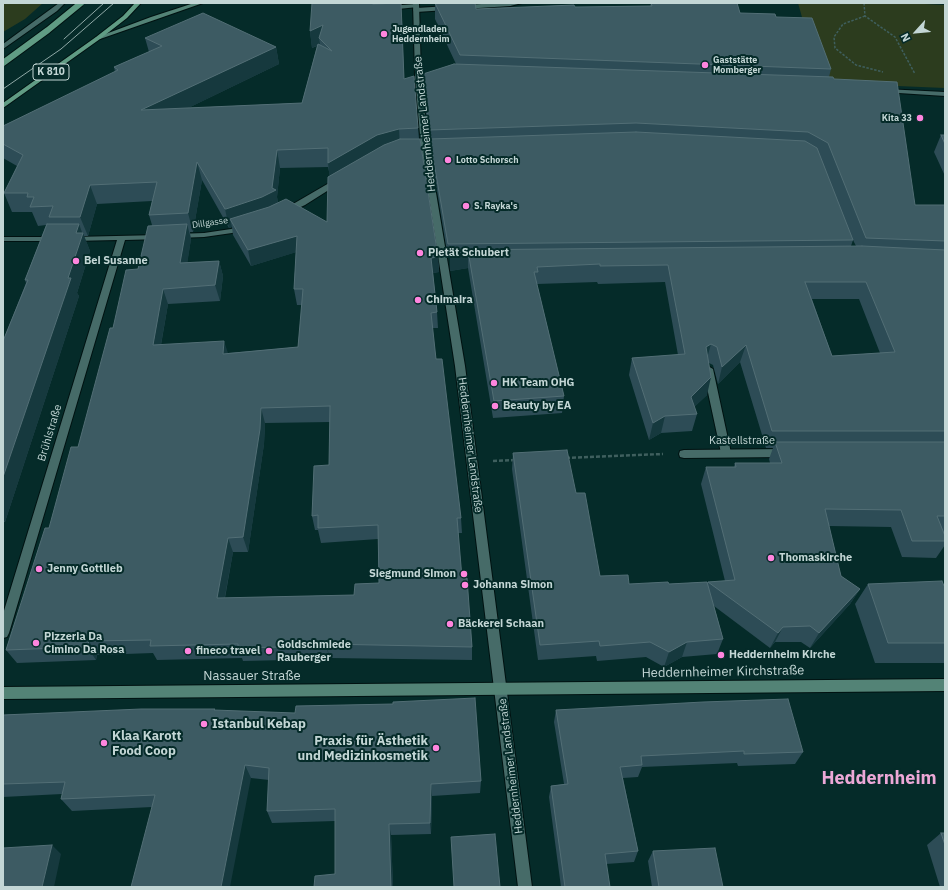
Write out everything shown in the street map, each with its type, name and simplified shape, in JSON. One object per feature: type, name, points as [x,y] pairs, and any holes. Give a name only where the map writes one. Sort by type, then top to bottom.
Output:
[{"type":"main road","points":[[3,63],[48,30],[81,3]]},
{"type":"main road","name":"K 810","points":[[3,106],[98,38],[125,17],[138,3]]},
{"type":"street","points":[[3,47],[55,10],[62,3]]},
{"type":"street","points":[[98,38],[200,3]]},
{"type":"street","points":[[378,9],[519,3]]},
{"type":"street","name":"Heddernheimer Landstraße","points":[[416,7],[422,75],[425,149],[460,366],[525,887]]},
{"type":"street","points":[[874,91],[945,94]]},
{"type":"street","points":[[400,151],[455,148]]},
{"type":"street","points":[[275,216],[302,203],[346,176]]},
{"type":"street","name":"Dillgasse","points":[[3,239],[120,239],[204,235],[232,231],[254,224]]},
{"type":"street","name":"Brühlstraße","points":[[3,633],[120,239]]},
{"type":"street","points":[[444,264],[455,263]]},
{"type":"street","points":[[707,366],[726,453]]},
{"type":"street","name":"Kastellstraße","points":[[684,454],[796,453]]},
{"type":"street","name":"Heddernheimer Kirchstraße","points":[[501,689],[945,685]]},
{"type":"street","name":"Nassauer Straße","points":[[3,693],[501,689]]},
{"type":"path","points":[[864,3],[865,16]]},
{"type":"path","points":[[865,16],[843,24],[834,37],[835,48],[856,65],[888,73]]},
{"type":"path","points":[[865,16],[895,37],[916,77],[909,76]]},
{"type":"path","points":[[558,459],[684,454]]},
{"type":"path","points":[[488,462],[519,460]]},
{"type":"green space","points":[[3,3],[43,3],[25,19],[3,32]]},
{"type":"green space","points":[[798,3],[905,3],[945,5],[945,88],[825,83],[807,35]]},
{"type":"building","points":[[312,3],[401,3],[404,79],[414,76],[418,128],[399,129],[377,135],[328,163],[328,148],[277,150],[272,188],[276,190],[262,197],[226,209],[197,162],[188,213],[149,215],[157,182],[90,185],[80,217],[49,217],[53,206],[30,207],[34,197],[27,197],[28,193],[4,193],[23,155],[3,144],[3,126],[118,70],[114,67],[162,46],[145,38],[203,13],[276,47],[141,110],[302,103],[318,44],[332,51],[319,38],[323,25],[310,31]]},
{"type":"building","points":[[435,3],[475,3],[476,9],[574,5],[575,7],[652,6],[651,3],[737,3],[740,13],[775,14],[776,17],[812,18],[831,69],[460,55]]},
{"type":"building","points":[[454,64],[833,77],[834,79],[897,82],[915,205],[945,205],[945,241],[866,238],[828,143],[808,132],[636,123],[429,130],[423,74]]},
{"type":"building","points":[[636,132],[805,141],[817,148],[853,240],[448,244],[430,139]]},
{"type":"building","points":[[941,135],[945,135],[945,144]]},
{"type":"building","points":[[400,139],[420,139],[438,257],[431,258],[437,312],[431,313],[436,359],[442,359],[461,518],[457,518],[462,578],[467,578],[472,647],[326,644],[326,646],[238,648],[238,644],[150,646],[151,640],[89,641],[87,647],[6,650],[45,528],[49,528],[71,447],[78,447],[110,328],[113,328],[126,270],[138,269],[148,226],[187,224],[180,263],[219,261],[215,285],[163,289],[153,345],[224,341],[223,354],[298,347],[303,289],[294,289],[297,236],[248,250],[230,219],[269,207],[286,199],[327,222],[328,177],[384,145]],"holes":[[[330,406],[329,465],[314,466],[312,516],[318,515],[318,528],[378,525],[379,583],[355,584],[354,595],[217,598],[228,538],[243,537],[260,429],[261,408]]]},
{"type":"building","points":[[47,224],[79,224],[76,233],[83,233],[68,278],[71,278],[3,477],[3,341],[28,280],[25,280]]},
{"type":"building","points":[[862,246],[945,250],[945,431],[772,431],[746,345],[722,367],[717,347],[711,344],[706,347],[711,377],[691,397],[697,414],[665,416],[653,423],[632,358],[685,354],[668,265],[600,266],[600,264],[537,267],[538,272],[534,272],[564,396],[494,401],[468,251],[450,254],[449,250]],"holes":[[[805,282],[866,282],[895,352],[832,356]]]},
{"type":"building","points":[[775,442],[945,442],[945,516],[937,516],[945,536],[945,541],[912,541],[901,510],[825,509],[841,576],[860,589],[819,633],[810,626],[783,627],[778,633],[708,582],[735,580],[706,467],[736,467],[735,463],[782,463]]},
{"type":"building","points":[[567,450],[576,493],[585,493],[600,576],[628,575],[629,584],[707,582],[723,639],[687,642],[669,652],[650,642],[600,646],[599,641],[540,645],[513,453]]},
{"type":"building","points":[[942,581],[945,586],[945,643],[888,643],[868,584]]},
{"type":"building","points":[[475,698],[481,781],[431,784],[430,823],[389,824],[391,887],[314,887],[315,876],[335,874],[335,809],[267,811],[269,768],[245,765],[221,887],[131,887],[155,795],[61,799],[65,782],[3,784],[3,715],[141,709],[215,709],[214,710],[295,713],[296,706],[393,704],[393,702]]},
{"type":"building","points":[[788,699],[803,752],[744,754],[744,751],[641,756],[642,765],[620,767],[638,851],[605,854],[610,887],[565,887],[551,786],[568,784],[556,710]]},
{"type":"building","points":[[941,833],[945,833],[945,845]]},
{"type":"building","points":[[495,834],[500,887],[454,887],[451,837]]},
{"type":"building","points":[[52,845],[42,887],[3,887],[3,848]]},
{"type":"building","points":[[715,848],[723,887],[659,887],[653,851]]},
{"type":"tram line","points":[[64,39],[104,3]]},
{"type":"tram line","points":[[3,89],[61,49],[114,3]]},
{"type":"place","name":"Jugendladen Heddernheim","points":[[384,34]]},
{"type":"place","name":"Gaststätte Momberger","points":[[705,65]]},
{"type":"place","name":"Kita 33","points":[[920,118]]},
{"type":"place","name":"Lotto Schorsch","points":[[448,160]]},
{"type":"place","name":"S. Rayka's","points":[[466,206]]},
{"type":"place","name":"Pietät Schubert","points":[[420,253]]},
{"type":"place","name":"Bei Susanne","points":[[76,261]]},
{"type":"place","name":"Chimaira","points":[[418,300]]},
{"type":"place","name":"HK Team OHG","points":[[494,383]]},
{"type":"place","name":"Beauty by EA","points":[[495,406]]},
{"type":"place","name":"Thomaskirche","points":[[771,558]]},
{"type":"place","name":"Jenny Gottlieb","points":[[39,569]]},
{"type":"place","name":"Siegmund Simon","points":[[464,574]]},
{"type":"place","name":"Johanna Simon","points":[[465,585]]},
{"type":"place","name":"Bäckerei Schaan","points":[[450,624]]},
{"type":"place","name":"Pizzeria Da Cimino Da Rosa","points":[[36,643]]},
{"type":"place","name":"fineco travel","points":[[188,651]]},
{"type":"place","name":"Goldschmiede Rauberger","points":[[269,651]]},
{"type":"place","name":"Heddernheim Kirche","points":[[721,655]]},
{"type":"place","name":"Istanbul Kebap","points":[[204,724]]},
{"type":"place","name":"Klaa Karott Food Coop","points":[[104,743]]},
{"type":"place","name":"Praxis für Ästhetik und Medizinkosmetik","points":[[436,748]]},
{"type":"district","name":"Heddernheim","points":[[879,779]]}]
